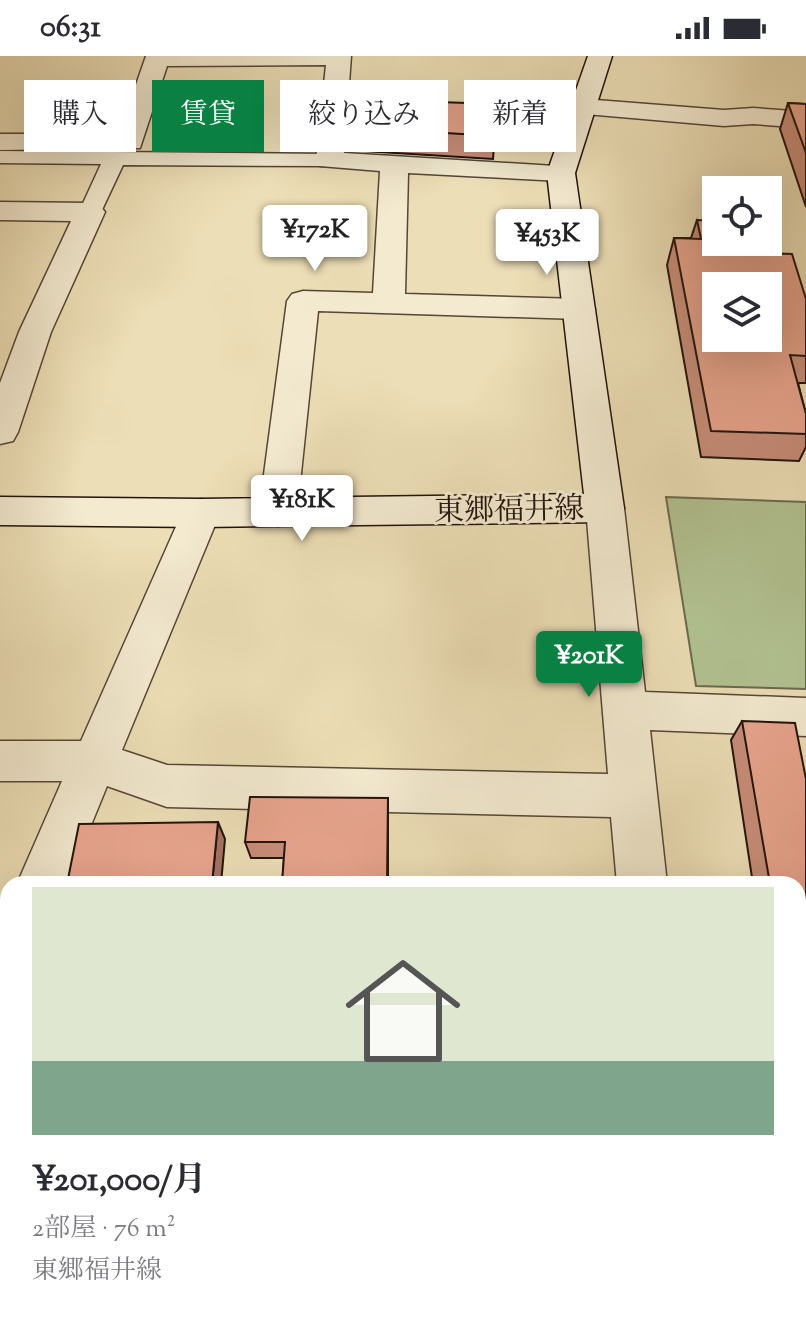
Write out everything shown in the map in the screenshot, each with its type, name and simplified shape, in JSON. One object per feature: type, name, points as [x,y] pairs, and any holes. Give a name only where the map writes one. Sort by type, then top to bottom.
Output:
[{"type":"street","name":"東郷福井線","points":[[0,511],[201,513],[605,508],[561,173],[600,56]]},
{"type":"street","points":[[0,142],[130,142],[157,57],[339,57],[330,160]]},
{"type":"street","points":[[583,107],[724,118],[753,116],[806,120]]},
{"type":"street","points":[[0,157],[330,160],[561,173]]},
{"type":"street","points":[[0,432],[35,332],[115,158]]},
{"type":"street","points":[[389,304],[394,163]]},
{"type":"street","points":[[0,211],[90,212]]},
{"type":"street","points":[[278,512],[303,301],[579,309]]},
{"type":"street","points":[[0,332],[35,332]]},
{"type":"street","points":[[605,508],[641,876]]},
{"type":"street","points":[[45,876],[201,513]]},
{"type":"street","points":[[624,710],[806,717]]},
{"type":"street","points":[[0,761],[94,761],[167,786],[633,796]]},
{"type":"green space","points":[[666,497],[806,502],[806,689],[696,686]]},
{"type":"building","points":[[448,102],[464,103],[464,134],[448,133]]},
{"type":"building","points":[[788,103],[806,104],[806,153]]},
{"type":"building","points":[[697,220],[702,220],[702,256],[792,254],[806,299],[806,356],[790,355],[806,414],[806,434],[711,431],[674,238],[701,239]]},
{"type":"building","points":[[742,721],[795,723],[806,779],[806,876],[769,876]]},
{"type":"building","points":[[250,797],[388,798],[387,876],[283,876],[285,842],[245,842]]},
{"type":"building","points":[[218,822],[213,876],[69,876],[79,824]]}]
